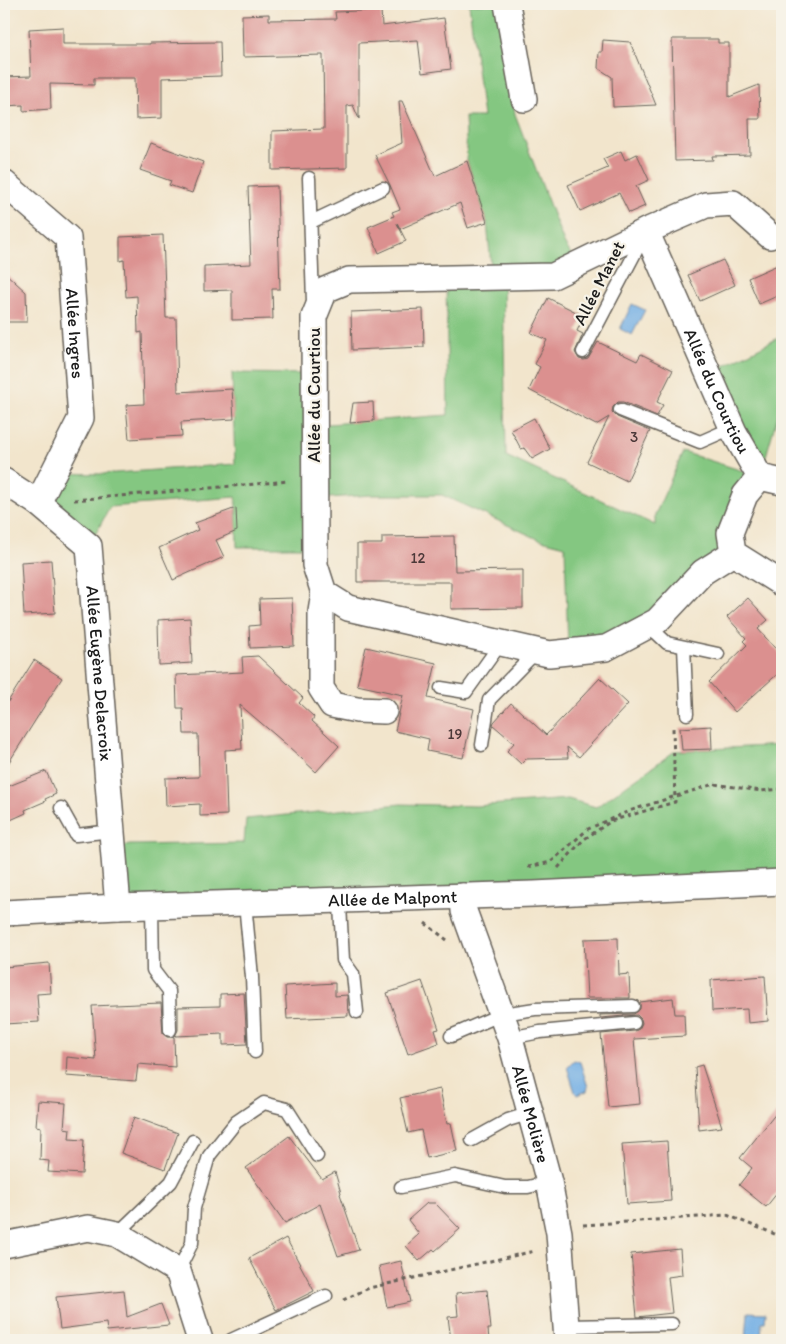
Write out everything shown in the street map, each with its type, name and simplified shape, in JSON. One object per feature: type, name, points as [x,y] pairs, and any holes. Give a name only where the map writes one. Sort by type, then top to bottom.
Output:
[{"type":"street","points":[[507,4],[524,100]]},
{"type":"street","name":"Allée Ingres","points":[[4,183],[68,238],[80,418],[38,504]]},
{"type":"street","points":[[646,231],[706,206],[733,203],[770,236]]},
{"type":"street","name":"Allée du Courtiou","points":[[324,593],[316,565],[314,317],[325,290],[349,280],[553,276],[646,231],[732,428],[771,479]]},
{"type":"street","points":[[771,479],[745,496],[730,533],[733,553],[782,584]]},
{"type":"street","name":"Allée Eugène Delacroix","points":[[4,481],[38,504],[89,546],[118,907]]},
{"type":"street","points":[[384,711],[357,710],[332,705],[321,688],[321,612],[324,593],[348,608],[549,654],[606,648],[648,626],[657,621],[703,572],[733,553]]},
{"type":"street","name":"Allée de Malpont","points":[[4,913],[118,907],[534,894],[782,882]]},
{"type":"street","name":"Allée Molière","points":[[463,896],[464,911],[510,1038],[549,1182],[559,1233],[567,1333]]},
{"type":"street","points":[[4,1245],[88,1228],[117,1234],[178,1272],[200,1340]]},
{"type":"lane","points":[[309,178],[314,317]]},
{"type":"lane","points":[[311,222],[383,188]]},
{"type":"lane","name":"Allée Manet","points":[[583,352],[646,231]]},
{"type":"lane","points":[[620,410],[700,442],[732,428]]},
{"type":"lane","points":[[648,626],[667,643],[718,654]]},
{"type":"lane","points":[[441,688],[466,692],[501,643]]},
{"type":"lane","points":[[684,647],[687,714]]},
{"type":"lane","points":[[482,745],[489,700],[537,651]]},
{"type":"lane","points":[[61,808],[76,835],[112,831]]},
{"type":"lane","points":[[338,900],[340,905],[343,960],[353,974],[357,1012]]},
{"type":"lane","points":[[245,903],[252,977],[255,1052]]},
{"type":"lane","points":[[152,906],[153,970],[168,991],[170,1030]]},
{"type":"lane","points":[[451,1036],[502,1014],[535,1009],[633,1006]]},
{"type":"lane","points":[[510,1038],[540,1032],[634,1024]]},
{"type":"lane","points":[[178,1272],[192,1243],[194,1208],[209,1156],[236,1122],[264,1103],[286,1110],[317,1156]]},
{"type":"lane","points":[[472,1140],[508,1120],[531,1114]]},
{"type":"lane","points":[[117,1234],[171,1182],[193,1141]]},
{"type":"lane","points":[[401,1186],[455,1176],[505,1187],[528,1187],[549,1182]]},
{"type":"lane","points":[[231,1340],[326,1296]]},
{"type":"lane","points":[[567,1333],[672,1324]]},
{"type":"path","points":[[38,504],[315,479]]},
{"type":"path","points":[[534,894],[583,840],[612,821],[675,802],[673,722]]},
{"type":"path","points":[[522,868],[551,862],[588,829],[629,811],[714,784],[761,790],[782,789]]},
{"type":"path","points":[[423,897],[425,923],[454,946]]},
{"type":"path","points":[[342,1301],[369,1288],[546,1249],[559,1233],[585,1224],[727,1215],[782,1237]]},
{"type":"green space","points":[[469,4],[499,4],[515,114],[564,243],[577,264],[503,277],[506,456],[655,525],[655,515],[683,452],[759,476],[708,374],[782,336],[782,400],[760,477],[733,553],[657,621],[568,652],[565,546],[538,539],[442,495],[371,495],[315,499],[315,547],[237,547],[236,497],[110,507],[89,546],[38,504],[53,473],[102,474],[235,464],[232,373],[314,374],[315,425],[448,415],[446,278],[492,277],[487,222],[467,161],[465,117],[483,117]]},
{"type":"green space","points":[[782,745],[782,882],[118,907],[113,848],[130,845],[244,843],[246,819],[401,804],[476,806],[568,799],[596,807],[675,751]]},
{"type":"water","points":[[632,304],[645,310],[632,335],[620,329]]},
{"type":"water","points":[[574,1060],[580,1062],[588,1087],[587,1091],[577,1095],[567,1067]]},
{"type":"water","points":[[748,1312],[766,1313],[765,1322],[762,1322],[761,1340],[746,1340]]},
{"type":"building","points":[[381,10],[382,26],[444,18],[451,69],[422,73],[418,40],[359,43],[359,119],[353,105],[347,106],[347,168],[272,170],[272,131],[324,129],[323,55],[243,57],[242,15],[269,14],[269,20],[336,19],[335,12]]},
{"type":"building","points":[[63,27],[63,44],[220,42],[221,76],[162,78],[162,118],[136,119],[135,78],[94,78],[94,85],[50,84],[51,109],[23,111],[23,105],[4,106],[4,77],[31,76],[29,29]]},
{"type":"building","points":[[672,39],[718,39],[718,43],[729,43],[729,97],[759,85],[760,119],[749,119],[750,155],[712,156],[713,160],[675,161]]},
{"type":"building","points":[[603,40],[630,42],[656,105],[613,107],[612,77],[598,68],[599,52],[602,52]]},
{"type":"building","points":[[399,101],[402,101],[435,176],[467,161],[487,222],[468,228],[460,203],[400,229],[406,241],[379,253],[368,227],[394,216],[392,212],[400,209],[375,155],[402,143]]},
{"type":"building","points":[[151,143],[203,162],[192,193],[169,185],[171,181],[140,170]]},
{"type":"building","points":[[621,151],[625,160],[637,154],[649,180],[636,186],[645,206],[629,213],[619,193],[580,211],[568,185],[608,168],[603,159]]},
{"type":"building","points":[[277,186],[280,289],[272,289],[273,319],[232,320],[232,290],[204,291],[204,266],[251,264],[248,187]]},
{"type":"building","points":[[163,235],[166,318],[176,318],[178,392],[232,389],[234,419],[181,422],[182,436],[129,439],[126,405],[144,404],[142,332],[138,333],[137,296],[126,297],[124,260],[120,261],[120,237]]},
{"type":"building","points":[[723,260],[735,285],[700,301],[688,275]]},
{"type":"building","points":[[782,263],[782,294],[759,304],[748,278]]},
{"type":"building","points":[[4,272],[26,292],[27,322],[4,322]]},
{"type":"building","points":[[548,298],[584,316],[577,331],[583,334],[575,352],[579,359],[588,359],[598,342],[637,361],[641,354],[673,370],[657,402],[663,405],[657,416],[623,402],[618,402],[613,407],[612,412],[617,417],[650,431],[627,481],[587,462],[609,417],[596,425],[529,390],[540,367],[535,364],[547,340],[531,333]]},
{"type":"building","points":[[423,309],[424,347],[352,350],[351,312]]},
{"type":"building","points":[[373,402],[374,421],[350,423],[353,403]]},
{"type":"building","points":[[534,418],[550,449],[532,459],[524,448],[521,449],[511,430]]},
{"type":"building","points":[[236,508],[237,531],[216,540],[224,557],[173,580],[159,548],[198,530],[195,523]]},
{"type":"building","points":[[454,536],[455,571],[523,570],[523,608],[451,609],[451,582],[357,582],[357,544],[382,544],[382,537]]},
{"type":"building","points":[[51,560],[55,613],[24,615],[21,562]]},
{"type":"building","points":[[292,598],[294,646],[250,648],[249,626],[260,625],[259,599]]},
{"type":"building","points":[[748,598],[768,620],[758,629],[782,656],[782,670],[735,712],[709,682],[747,645],[743,641],[746,638],[727,617]]},
{"type":"building","points":[[190,618],[192,663],[159,665],[158,620]]},
{"type":"building","points":[[366,647],[436,663],[428,698],[474,709],[463,758],[427,751],[429,739],[395,731],[403,695],[357,685]]},
{"type":"building","points":[[258,656],[303,698],[299,703],[314,717],[312,721],[339,746],[316,772],[240,705],[242,749],[225,750],[227,815],[200,816],[200,804],[166,806],[165,778],[199,777],[198,734],[184,734],[183,708],[177,708],[176,675],[243,672],[242,657]]},
{"type":"building","points":[[34,660],[62,678],[4,770],[4,708]]},
{"type":"building","points":[[600,678],[628,704],[579,757],[567,747],[568,758],[526,759],[521,764],[507,751],[514,743],[493,725],[511,703],[546,735]]},
{"type":"building","points":[[711,726],[712,749],[682,750],[680,728]]},
{"type":"building","points":[[46,771],[56,794],[45,799],[46,801],[25,810],[26,813],[4,823],[4,788]]},
{"type":"building","points":[[618,938],[619,975],[629,974],[630,998],[587,998],[584,939]]},
{"type":"building","points":[[49,963],[51,993],[37,994],[39,1022],[4,1024],[4,967]]},
{"type":"building","points":[[765,976],[768,1021],[748,1023],[747,1009],[712,1011],[711,980]]},
{"type":"building","points":[[422,981],[439,1029],[435,1030],[439,1043],[408,1054],[387,993]]},
{"type":"building","points":[[335,983],[335,996],[347,995],[348,1016],[287,1019],[285,986]]},
{"type":"building","points":[[244,993],[247,1044],[223,1045],[223,1034],[175,1036],[178,1030],[178,1007],[220,1006],[220,994]]},
{"type":"building","points":[[673,998],[675,1014],[684,1014],[685,1036],[634,1039],[640,1104],[608,1107],[601,1034],[635,1031],[639,1029],[642,1023],[637,1015],[600,1018],[600,1015],[634,1014],[640,1009],[640,1002]]},
{"type":"building","points":[[161,1003],[163,1034],[167,1037],[174,1037],[175,1067],[138,1064],[136,1081],[66,1076],[67,1057],[96,1060],[92,1006]]},
{"type":"building","points":[[702,1065],[722,1127],[699,1130],[695,1067]]},
{"type":"building","points":[[440,1089],[447,1124],[451,1123],[457,1151],[427,1158],[421,1130],[408,1133],[400,1098]]},
{"type":"building","points":[[38,1101],[66,1103],[64,1128],[70,1129],[69,1139],[84,1140],[82,1174],[48,1172],[49,1161],[40,1160],[41,1127],[36,1126]]},
{"type":"building","points":[[782,1106],[782,1187],[766,1207],[739,1185],[752,1168],[740,1158]]},
{"type":"building","points":[[134,1117],[178,1133],[165,1169],[121,1153]]},
{"type":"building","points":[[289,1136],[322,1179],[335,1172],[340,1194],[359,1250],[338,1256],[320,1204],[285,1223],[246,1168]]},
{"type":"building","points":[[667,1141],[671,1201],[627,1204],[622,1144]]},
{"type":"building","points":[[427,1203],[435,1203],[460,1229],[435,1251],[433,1249],[419,1261],[406,1246],[419,1234],[408,1220]]},
{"type":"building","points":[[286,1238],[314,1291],[276,1310],[249,1258]]},
{"type":"building","points":[[680,1249],[682,1275],[668,1277],[672,1313],[637,1317],[631,1254]]},
{"type":"building","points":[[401,1261],[410,1302],[387,1307],[379,1266]]},
{"type":"building","points":[[124,1290],[127,1317],[161,1304],[169,1325],[107,1331],[106,1323],[60,1329],[56,1297]]},
{"type":"building","points":[[487,1290],[491,1329],[488,1329],[489,1340],[451,1340],[448,1317],[458,1316],[456,1293]]}]
